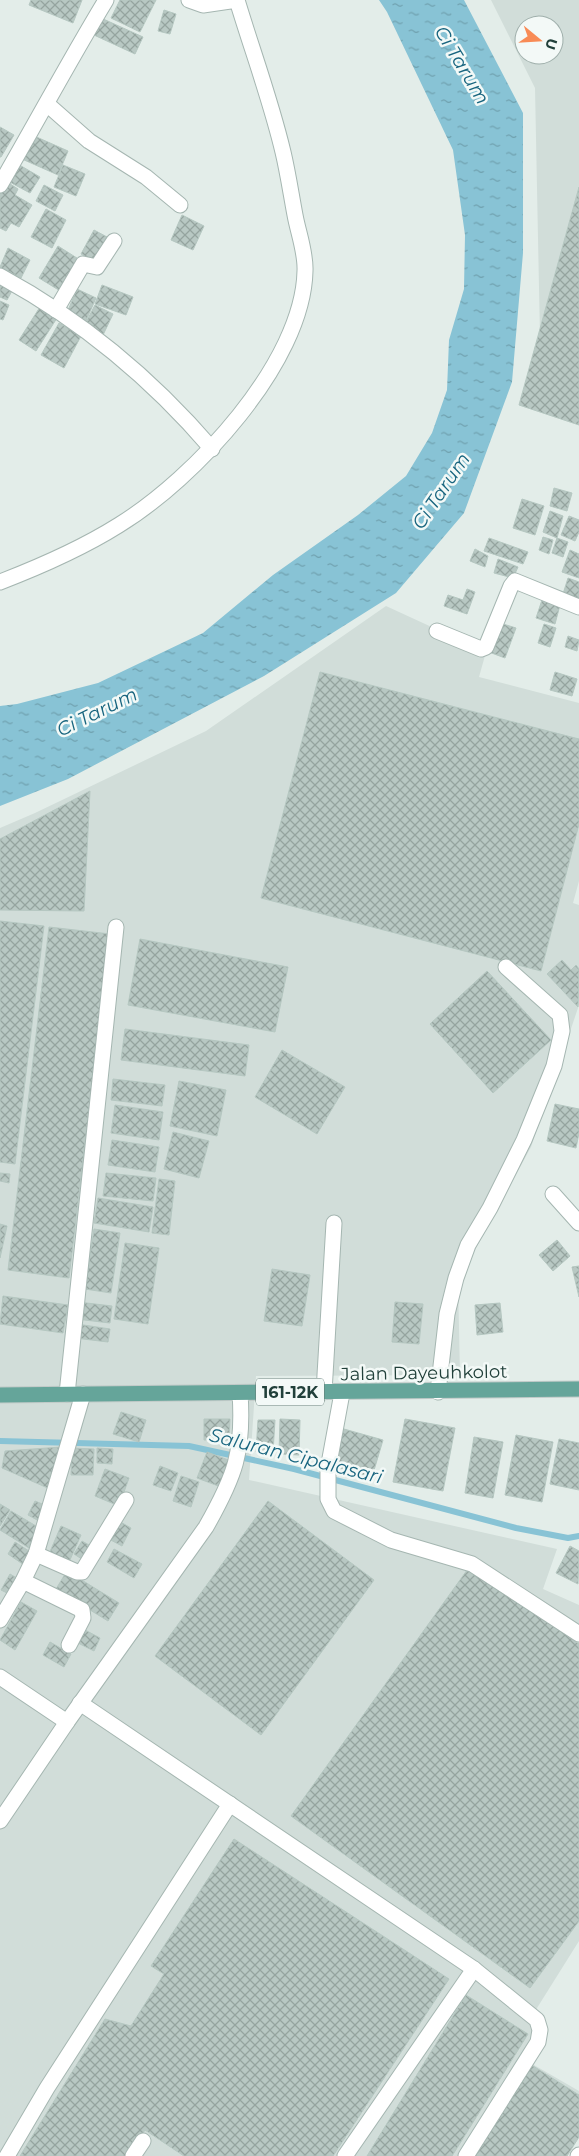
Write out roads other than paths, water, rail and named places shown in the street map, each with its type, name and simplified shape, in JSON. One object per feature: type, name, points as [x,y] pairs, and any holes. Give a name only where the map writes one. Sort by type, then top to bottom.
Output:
[{"type":"main road","name":"Jalan Dayeuhkolot","points":[[0,1395],[342,1393],[579,1389]]},
{"type":"street","points":[[0,185],[47,104],[60,76],[106,0]]},
{"type":"street","points":[[0,582],[37,567],[120,525],[176,482],[212,449],[260,388],[284,346],[300,307],[306,270],[283,151],[237,0],[203,5],[189,0]]},
{"type":"street","points":[[47,104],[89,141],[146,177],[180,206]]},
{"type":"street","points":[[56,310],[82,264],[97,267],[114,240]]},
{"type":"street","points":[[0,276],[32,294],[107,346],[186,418],[212,449]]},
{"type":"street","points":[[437,631],[481,649],[486,647],[511,586],[516,581],[579,608]]},
{"type":"street","points":[[67,1394],[116,927]]},
{"type":"street","points":[[438,1392],[447,1314],[456,1278],[468,1245],[490,1208],[524,1140],[554,1066],[562,1031],[560,1015],[506,967]]},
{"type":"street","points":[[553,1194],[579,1223]]},
{"type":"street","points":[[324,1392],[334,1223]]},
{"type":"street","points":[[0,1821],[80,1703],[206,1527],[221,1501],[236,1464],[242,1433],[240,1393]]},
{"type":"street","points":[[342,1393],[328,1469],[328,1499],[334,1510],[391,1540],[472,1564],[579,1634]]},
{"type":"street","points":[[0,1620],[23,1582],[36,1554],[83,1394]]},
{"type":"street","points":[[36,1554],[77,1572],[82,1572],[126,1500]]},
{"type":"street","points":[[23,1582],[82,1610],[83,1618],[69,1645]]},
{"type":"street","points":[[0,1677],[67,1722]]},
{"type":"street","points":[[80,1703],[474,1969],[537,2020],[540,2030],[538,2042],[466,2156]]},
{"type":"street","points":[[7,2156],[48,2088],[230,1804]]},
{"type":"street","points":[[345,2156],[474,1969]]},
{"type":"street","points":[[134,2156],[143,2140]]},
{"type":"water","name":"Ci Tarum","points":[[379,0],[464,0],[523,113],[523,253],[512,382],[464,513],[396,593],[264,676],[68,779],[0,806],[0,706],[17,704],[98,683],[203,633],[273,575],[358,515],[406,476],[432,433],[447,390],[449,340],[464,289],[465,235],[453,150],[387,12]]},
{"type":"waterway","name":"Saluran Cipalasari","points":[[0,1441],[189,1446],[294,1469],[516,1528],[568,1538],[579,1536]]}]
